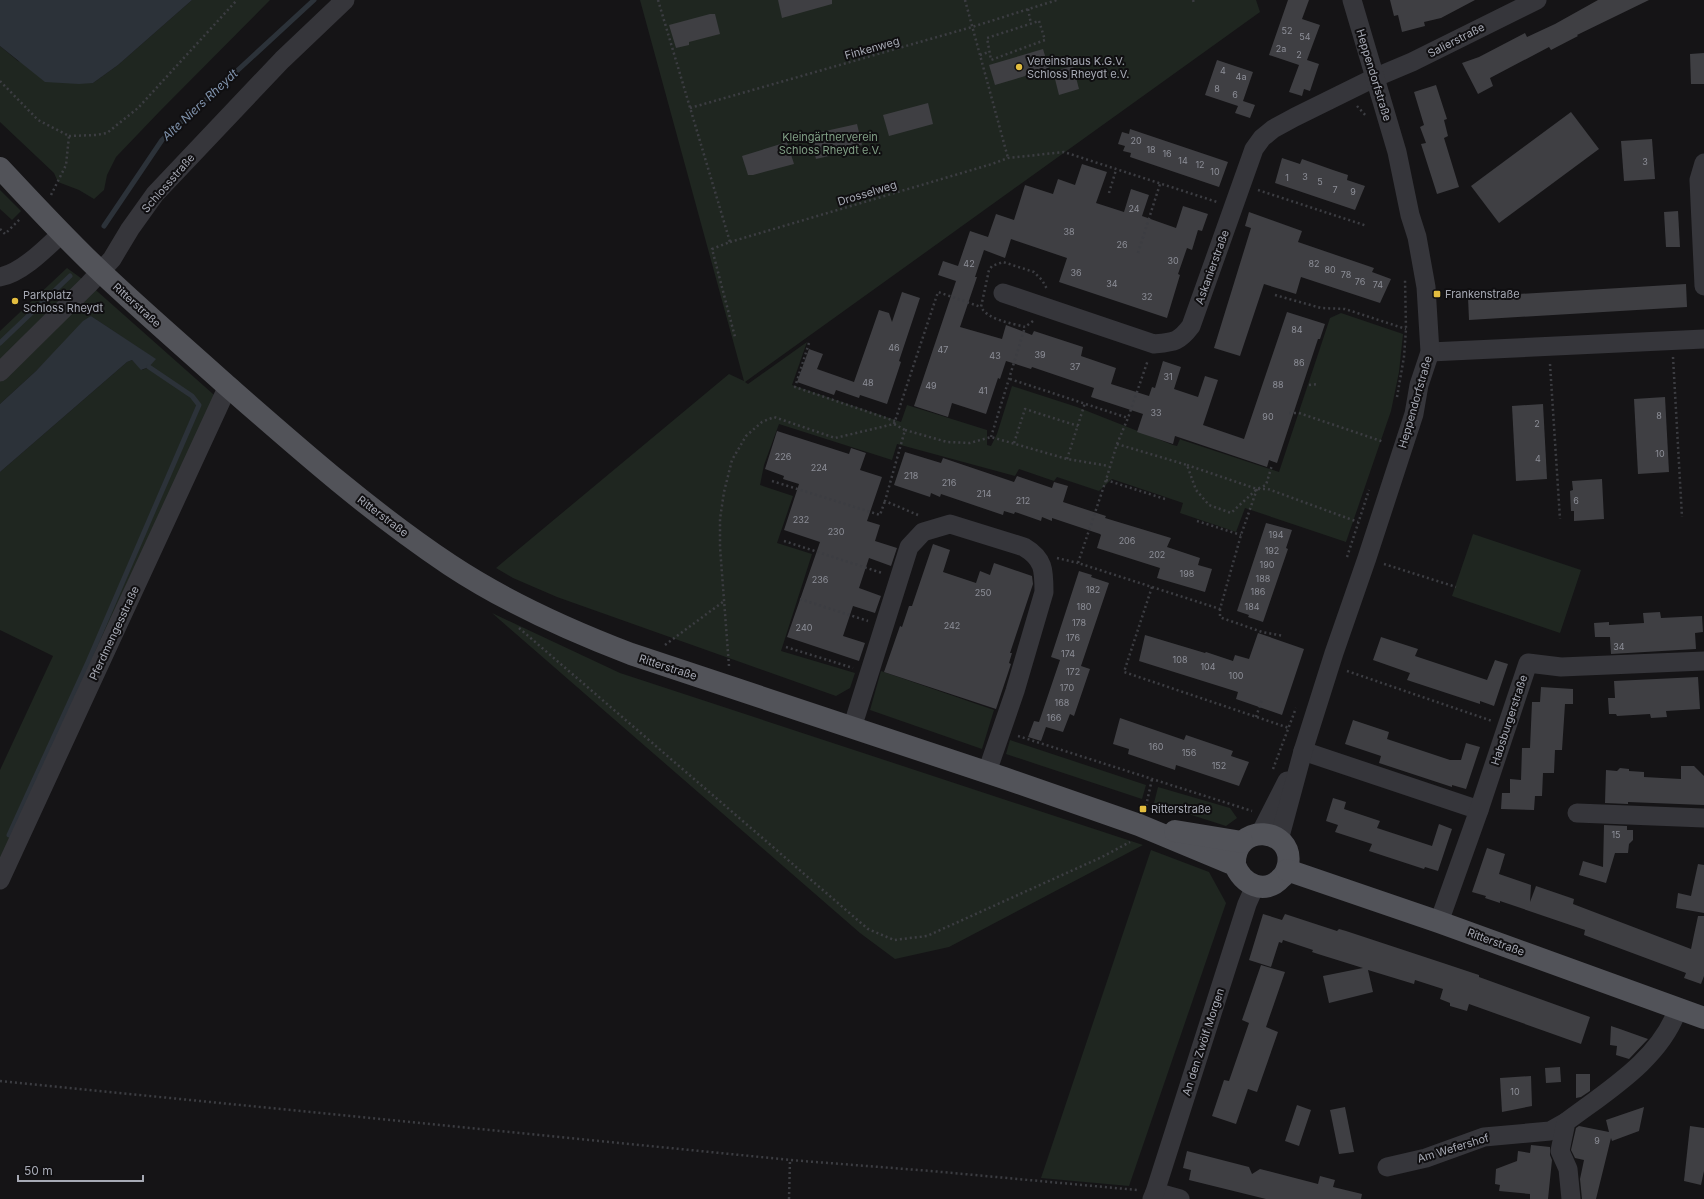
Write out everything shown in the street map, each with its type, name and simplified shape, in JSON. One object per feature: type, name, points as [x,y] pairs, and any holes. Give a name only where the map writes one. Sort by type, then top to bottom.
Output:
[{"type":"main road","name":"Ritterstraße","points":[[0,168],[62,233],[106,265],[228,386],[324,471],[406,534],[452,566],[505,597],[541,616],[597,642],[987,772],[1235,865]]},
{"type":"main road","name":"Ritterstraße","points":[[1136,828],[1258,832]]},
{"type":"main road","points":[[1258,832],[1286,849],[1289,859],[1287,870],[1281,878],[1274,884],[1264,887],[1255,886],[1242,878],[1235,865],[1237,850],[1258,832]]},
{"type":"main road","name":"Ritterstraße","points":[[1287,870],[1439,922],[1678,1008],[1703,1012]]},
{"type":"street","name":"Schlossstraße","points":[[0,372],[106,265],[155,194],[282,60],[345,0]]},
{"type":"street","name":"Heppendorfstraße","points":[[1258,832],[1303,751],[1330,665],[1414,414],[1419,384],[1430,352],[1426,287],[1417,237],[1410,215],[1397,152],[1352,0]]},
{"type":"street","name":"Salierstraße","points":[[1374,78],[1412,62],[1536,0]]},
{"type":"street","name":"Askanierstraße","points":[[1003,293],[1154,344],[1170,343],[1182,337],[1191,326],[1254,149],[1262,138],[1273,129],[1295,117],[1374,78]]},
{"type":"street","points":[[1704,163],[1699,180],[1704,286]]},
{"type":"street","points":[[3,280],[41,253],[62,233]]},
{"type":"street","points":[[1430,352],[1704,339]]},
{"type":"street","name":"Pferdmengesstraße","points":[[0,880],[6,850],[228,386]]},
{"type":"street","points":[[852,728],[909,547],[915,539],[923,532],[950,524],[1024,548],[1034,553],[1041,562],[1044,576],[1044,592],[1015,691],[987,772]]},
{"type":"street","name":"Habsburgerstraße","points":[[1439,922],[1479,810],[1528,663],[1561,667],[1704,660]]},
{"type":"street","points":[[1303,751],[1479,810]]},
{"type":"street","points":[[1577,813],[1704,818]]},
{"type":"street","name":"An den Zwölf Morgen","points":[[1153,1196],[1247,904],[1255,886]]},
{"type":"street","name":"Am Wefershof","points":[[1387,1167],[1426,1158],[1484,1136],[1550,1131],[1566,1122],[1626,1077],[1648,1055],[1670,1029],[1678,1008]]},
{"type":"street","points":[[1566,1122],[1560,1151],[1568,1169],[1571,1199]]},
{"type":"street","points":[[1153,1196],[1180,1199]]},
{"type":"path","points":[[0,81],[38,120],[69,136],[108,133],[138,108],[237,0]]},
{"type":"path","points":[[658,0],[730,242]]},
{"type":"path","points":[[965,0],[1008,158]]},
{"type":"path","name":"Finkenweg","points":[[690,108],[972,28],[1057,0]]},
{"type":"path","points":[[1028,9],[1031,24]]},
{"type":"path","points":[[1039,22],[1045,40],[991,60],[987,38],[1031,24],[1039,22]]},
{"type":"path","points":[[980,55],[989,52]]},
{"type":"path","points":[[1355,104],[1368,118]]},
{"type":"path","points":[[50,198],[66,165],[69,136]]},
{"type":"path","name":"Drosselweg","points":[[735,337],[712,248],[1008,158],[1064,152],[1222,204]]},
{"type":"path","points":[[1109,193],[1116,170]]},
{"type":"path","points":[[1138,253],[1160,184]]},
{"type":"path","points":[[1253,188],[1367,226]]},
{"type":"path","points":[[0,229],[5,234],[20,219]]},
{"type":"path","points":[[981,307],[989,270],[992,266],[1003,262],[1034,272],[1052,293]]},
{"type":"path","points":[[1396,404],[1404,357],[1406,328],[1405,272]]},
{"type":"path","points":[[894,424],[938,292],[981,307],[988,315],[1025,327]]},
{"type":"path","points":[[1275,295],[1321,308],[1344,309],[1406,328]]},
{"type":"path","points":[[991,437],[1025,327],[1035,319]]},
{"type":"path","points":[[1672,341],[1682,517]]},
{"type":"path","points":[[809,343],[795,387],[895,421]]},
{"type":"path","points":[[1548,347],[1560,519]]},
{"type":"path","points":[[1078,562],[1117,444],[1128,418],[1150,355]]},
{"type":"path","points":[[1010,379],[1128,418]]},
{"type":"path","points":[[1309,385],[1319,384]]},
{"type":"path","points":[[1067,459],[1085,403]]},
{"type":"path","points":[[1014,443],[1025,409],[1078,426]]},
{"type":"path","points":[[1289,413],[1299,413],[1384,442]]},
{"type":"path","points":[[729,667],[720,547],[720,519],[724,492],[732,460],[746,436],[762,422],[774,417],[835,438],[894,424],[905,430],[947,442],[970,443],[991,437],[1067,459],[1110,466]]},
{"type":"path","points":[[772,481],[880,515],[905,430]]},
{"type":"path","points":[[1382,450],[1387,436]]},
{"type":"path","points":[[1117,444],[1187,465],[1257,489],[1268,489],[1358,522]]},
{"type":"path","points":[[1187,465],[1196,490],[1209,505],[1231,513],[1257,489],[1266,485],[1272,465]]},
{"type":"path","points":[[1106,480],[1165,499]]},
{"type":"path","points":[[1346,559],[1370,486]]},
{"type":"path","points":[[1257,489],[1241,535],[1220,609],[1220,617],[1262,632],[1284,636]]},
{"type":"path","points":[[885,501],[919,515]]},
{"type":"path","points":[[1197,521],[1241,535]]},
{"type":"path","points":[[784,541],[882,574]]},
{"type":"path","points":[[1051,556],[1078,562],[1220,609]]},
{"type":"path","points":[[1367,558],[1456,587]]},
{"type":"path","points":[[1152,587],[1124,672],[1289,728]]},
{"type":"path","points":[[800,599],[874,623]]},
{"type":"path","points":[[665,645],[724,601]]},
{"type":"path","points":[[514,624],[868,929],[894,940],[927,936],[1102,857],[1136,828],[1176,816]]},
{"type":"path","points":[[658,643],[672,648]]},
{"type":"path","points":[[786,647],[859,670]]},
{"type":"path","points":[[722,664],[736,669]]},
{"type":"path","points":[[1330,665],[1507,727]]},
{"type":"path","points":[[1256,717],[1262,699]]},
{"type":"path","points":[[1273,770],[1297,706]]},
{"type":"path","points":[[1010,734],[1256,812],[1258,832]]},
{"type":"path","points":[[1136,828],[1152,780]]},
{"type":"path","points":[[1136,828],[1139,804]]},
{"type":"path","points":[[0,1081],[790,1160],[931,1171],[1153,1196]]},
{"type":"path","points":[[789,1199],[790,1160]]},
{"type":"green space","points":[[192,0],[270,0],[116,157],[107,175],[104,190],[94,199],[79,190],[58,182],[54,173],[0,122],[0,46],[18,61],[93,83],[118,65]]},
{"type":"green space","name":"Kleingärtnerverein Schloss Rheydt e.V.","points":[[640,0],[1256,0],[1260,12],[745,382],[748,384],[807,342],[792,385],[901,422],[907,405],[987,430],[987,445],[991,446],[997,434],[1012,386],[1077,407],[1173,445],[1177,446],[1180,439],[1279,472],[1330,318],[1341,313],[1403,334],[1399,372],[1391,411],[1346,542],[1245,508],[1236,532],[1180,513],[1183,503],[1112,479],[1099,491],[1057,477],[1054,481],[1019,469],[1015,476],[897,444],[892,460],[779,424],[764,465],[760,485],[793,496],[777,543],[812,554],[781,651],[855,673],[850,688],[836,696],[557,597],[513,578],[496,568],[729,374],[744,381]]},
{"type":"green space","points":[[0,190],[21,211],[12,220],[0,209]]},
{"type":"green space","points":[[67,268],[89,284],[222,402],[0,880],[0,770],[53,656],[0,630],[0,472],[127,362],[132,360],[142,370],[149,367],[155,359],[91,316],[36,371],[0,404],[0,331]]},
{"type":"green space","points":[[1473,534],[1581,570],[1560,633],[1452,596]]},
{"type":"green space","points":[[492,613],[620,673],[1143,845],[949,947],[895,959],[860,933]]},
{"type":"green space","points":[[881,671],[994,710],[982,749],[870,710]]},
{"type":"green space","points":[[1010,740],[1146,785],[1142,799],[1006,754]]},
{"type":"green space","points":[[1158,787],[1230,808],[1237,818],[1226,826],[1154,803]]},
{"type":"green space","points":[[1151,850],[1209,872],[1226,903],[1129,1186],[1041,1178]]},
{"type":"shaded area","points":[[0,0],[192,0],[118,65],[93,83],[79,84],[45,82],[0,46]]},
{"type":"shaded area","points":[[91,316],[156,359],[149,367],[141,370],[132,360],[127,362],[0,472],[0,404],[36,371],[83,321]]},
{"type":"building","points":[[778,0],[832,0],[832,4],[782,18]]},
{"type":"building","points":[[1288,0],[1309,0],[1302,19],[1320,25],[1307,60],[1319,64],[1310,91],[1304,89],[1302,96],[1289,92],[1299,65],[1269,55]]},
{"type":"building","points":[[1390,0],[1475,0],[1441,18],[1424,22],[1425,26],[1402,32],[1398,15],[1394,16]]},
{"type":"building","points":[[1598,0],[1649,0],[1577,35],[1578,36],[1551,50],[1549,47],[1490,78],[1493,86],[1478,94],[1462,63],[1479,57],[1525,33],[1527,37],[1555,24]]},
{"type":"building","points":[[715,14],[720,34],[689,42],[689,45],[676,48],[669,25]]},
{"type":"building","name":"Vereinshaus K.G.V. Schloss Rheydt e.V.","points":[[1043,49],[1049,69],[995,85],[989,65]]},
{"type":"building","points":[[1704,53],[1704,84],[1691,84],[1690,54]]},
{"type":"building","points":[[1217,60],[1253,72],[1243,101],[1255,105],[1250,118],[1235,113],[1238,106],[1205,95]]},
{"type":"building","points":[[1073,66],[1079,89],[1059,95],[1053,71]]},
{"type":"building","points":[[1436,85],[1447,119],[1444,120],[1448,136],[1444,138],[1459,187],[1437,194],[1421,144],[1426,143],[1420,127],[1424,125],[1414,92]]},
{"type":"building","points":[[928,103],[933,124],[889,136],[883,115]]},
{"type":"building","points":[[1571,112],[1599,149],[1499,223],[1471,186]]},
{"type":"building","points":[[857,124],[862,145],[832,152],[833,155],[816,159],[812,134]]},
{"type":"building","points":[[1130,129],[1228,162],[1219,187],[1130,157],[1131,153],[1123,151],[1125,146],[1118,144],[1122,132],[1129,134]]},
{"type":"building","points":[[1652,139],[1655,179],[1624,181],[1621,141]]},
{"type":"building","points":[[787,142],[794,164],[748,175],[742,156]]},
{"type":"building","points":[[1282,158],[1300,164],[1302,159],[1348,175],[1347,180],[1365,186],[1355,210],[1275,183]]},
{"type":"building","points":[[1082,164],[1107,172],[1096,203],[1124,212],[1131,189],[1149,195],[1142,216],[1176,228],[1183,206],[1208,214],[1202,231],[1198,230],[1192,250],[1187,248],[1178,274],[1180,275],[1167,318],[1059,282],[1067,258],[1011,239],[1005,258],[984,250],[975,277],[977,277],[960,327],[1002,339],[1006,325],[1032,335],[1034,331],[1083,347],[1081,356],[1116,368],[1111,384],[1149,396],[1152,387],[1155,388],[1163,361],[1181,367],[1174,389],[1198,397],[1205,376],[1218,380],[1203,425],[1244,439],[1287,312],[1325,324],[1320,339],[1318,339],[1277,463],[1269,460],[1267,467],[1175,436],[1173,444],[1137,432],[1143,414],[1091,397],[1094,388],[1032,367],[1031,369],[1006,361],[1000,379],[998,378],[986,414],[952,403],[948,417],[914,406],[956,281],[938,275],[943,261],[958,266],[970,231],[988,237],[996,214],[1014,220],[1025,185],[1053,194],[1058,179],[1075,185]]},
{"type":"building","points":[[1678,211],[1680,247],[1666,247],[1664,212]]},
{"type":"building","points":[[1249,212],[1302,231],[1298,242],[1374,268],[1372,272],[1391,279],[1380,303],[1301,277],[1296,294],[1264,284],[1240,356],[1214,348],[1251,228],[1245,226]]},
{"type":"building","points":[[1686,284],[1687,307],[1469,320],[1468,297]]},
{"type":"building","points":[[902,292],[920,298],[899,361],[901,362],[887,404],[860,395],[859,398],[836,390],[834,395],[797,382],[809,349],[823,354],[817,369],[854,382],[879,310],[889,313],[892,322]]},
{"type":"building","points":[[1665,397],[1669,472],[1638,474],[1634,399]]},
{"type":"building","points":[[1543,404],[1547,479],[1516,481],[1512,406]]},
{"type":"building","points":[[777,431],[849,454],[851,448],[866,453],[860,470],[882,477],[867,521],[880,525],[875,541],[897,548],[891,566],[869,558],[859,588],[881,596],[875,613],[853,606],[843,636],[865,643],[859,661],[787,637],[820,542],[784,530],[799,484],[783,479],[784,476],[765,469]]},
{"type":"building","points":[[905,452],[941,463],[943,458],[1014,482],[1017,476],[1052,488],[1054,482],[1068,486],[1063,502],[1106,516],[1105,518],[1171,538],[1167,547],[1200,558],[1198,565],[1212,569],[1205,592],[1157,578],[1160,568],[1097,548],[1100,534],[1052,518],[1052,521],[1042,517],[1041,521],[1015,512],[1014,514],[1004,511],[1003,515],[941,494],[940,497],[931,493],[930,497],[894,485]]},
{"type":"building","points":[[1602,479],[1604,519],[1574,521],[1574,511],[1571,511],[1570,491],[1573,490],[1572,481]]},
{"type":"building","points":[[1266,523],[1292,530],[1286,548],[1288,549],[1263,622],[1248,617],[1249,615],[1237,611]]},
{"type":"building","points":[[933,544],[950,550],[943,572],[976,583],[980,571],[990,575],[994,563],[1032,576],[1033,584],[1010,653],[1012,653],[1009,663],[1011,664],[996,709],[884,672],[900,626],[902,627],[909,606],[912,606]]},
{"type":"building","points":[[1079,571],[1109,583],[1081,666],[1090,669],[1074,716],[1070,714],[1063,732],[1046,727],[1041,741],[1028,737],[1034,721],[1039,722],[1060,660],[1051,657]]},
{"type":"building","points":[[1660,612],[1661,618],[1702,616],[1703,632],[1695,633],[1696,649],[1611,654],[1610,637],[1595,637],[1594,623],[1609,622],[1609,625],[1644,623],[1643,613]]},
{"type":"building","points":[[1258,633],[1304,649],[1282,715],[1236,699],[1238,692],[1139,661],[1145,635],[1233,661],[1235,655],[1249,659]]},
{"type":"building","points":[[1381,637],[1418,649],[1415,656],[1487,680],[1495,660],[1508,664],[1494,706],[1480,701],[1480,704],[1407,680],[1410,673],[1373,660]]},
{"type":"building","points":[[1698,677],[1700,709],[1666,711],[1667,717],[1651,718],[1650,714],[1617,716],[1616,714],[1609,714],[1608,698],[1615,698],[1614,681]]},
{"type":"building","points":[[1541,687],[1573,689],[1573,704],[1565,704],[1562,750],[1555,750],[1554,773],[1543,773],[1542,796],[1535,796],[1534,810],[1501,809],[1502,793],[1510,793],[1510,779],[1521,780],[1522,748],[1530,748],[1532,702],[1540,702]]},
{"type":"building","points":[[1120,718],[1184,740],[1186,735],[1233,751],[1231,756],[1249,762],[1239,786],[1176,765],[1175,770],[1128,754],[1129,749],[1113,744]]},
{"type":"building","points":[[1353,720],[1389,732],[1387,739],[1450,760],[1461,760],[1466,743],[1480,747],[1466,789],[1452,785],[1452,787],[1379,763],[1381,756],[1345,744]]},
{"type":"building","points":[[1681,766],[1694,766],[1704,776],[1704,805],[1628,802],[1628,804],[1605,803],[1606,770],[1617,771],[1620,768],[1629,769],[1629,771],[1644,772],[1644,777],[1681,779]]},
{"type":"building","points":[[1333,798],[1346,802],[1344,809],[1380,821],[1377,828],[1432,846],[1439,824],[1452,829],[1438,871],[1425,867],[1424,869],[1369,851],[1372,844],[1335,832],[1338,825],[1326,821]]},
{"type":"building","points":[[1604,825],[1627,826],[1627,830],[1633,830],[1633,840],[1629,844],[1628,853],[1615,853],[1606,883],[1579,875],[1583,861],[1603,867]]},
{"type":"building","points":[[1487,848],[1505,854],[1499,874],[1531,885],[1530,902],[1536,886],[1574,899],[1573,904],[1691,949],[1698,916],[1704,916],[1704,976],[1701,984],[1684,978],[1686,973],[1584,935],[1585,930],[1500,901],[1500,903],[1485,898],[1486,896],[1472,892]]},
{"type":"building","points":[[1698,864],[1704,865],[1704,913],[1676,908],[1678,893],[1691,896]]},
{"type":"building","points":[[1263,914],[1282,920],[1285,914],[1337,931],[1339,929],[1346,931],[1479,975],[1479,977],[1590,1017],[1581,1044],[1469,1004],[1467,1011],[1450,1006],[1450,1003],[1440,999],[1443,989],[1415,980],[1414,984],[1368,970],[1373,992],[1329,1003],[1323,976],[1363,968],[1312,952],[1313,950],[1283,940],[1282,943],[1279,942],[1271,967],[1249,960]]},
{"type":"building","points":[[1261,965],[1285,972],[1266,1027],[1278,1032],[1257,1092],[1248,1089],[1236,1124],[1212,1116],[1224,1080],[1229,1081],[1249,1023],[1242,1020]]},
{"type":"building","points":[[1611,1026],[1648,1039],[1629,1059],[1616,1055],[1617,1046],[1610,1045]]},
{"type":"building","points":[[1560,1067],[1561,1082],[1546,1083],[1545,1068]]},
{"type":"building","points":[[1576,1074],[1590,1074],[1590,1091],[1581,1097],[1576,1098]]},
{"type":"building","points":[[1531,1076],[1532,1106],[1502,1112],[1500,1078]]},
{"type":"building","points":[[1297,1105],[1311,1110],[1299,1146],[1285,1141]]},
{"type":"building","points":[[1345,1107],[1354,1152],[1339,1154],[1330,1110]]},
{"type":"building","points":[[1644,1107],[1639,1131],[1612,1141],[1611,1138],[1596,1199],[1582,1199],[1580,1179],[1584,1160],[1575,1158],[1571,1150],[1576,1128],[1579,1126],[1609,1132],[1606,1120]]},
{"type":"building","points":[[1690,1126],[1704,1128],[1704,1171],[1701,1185],[1684,1181]]},
{"type":"building","points":[[1531,1145],[1550,1147],[1550,1155],[1552,1160],[1548,1199],[1530,1199],[1530,1194],[1499,1191],[1500,1185],[1495,1184],[1496,1169],[1517,1161],[1518,1151],[1530,1153]]},
{"type":"building","points":[[1187,1151],[1249,1167],[1252,1174],[1260,1169],[1318,1184],[1320,1176],[1335,1180],[1333,1187],[1362,1194],[1361,1199],[1266,1199],[1189,1180],[1191,1170],[1183,1168]]},
{"type":"waterway","name":"Alte Niers Rheydt","points":[[104,226],[162,140],[314,0]]},
{"type":"waterway","name":"Alte Niers Rheydt","points":[[0,343],[70,276]]},
{"type":"waterway","points":[[9,835],[88,662],[199,405],[192,396],[149,367]]},
{"type":"place","name":"Vereinshaus K.G.V. Schloss Rheydt e.V.","points":[[1019,67]]},
{"type":"place","name":"Frankenstraße","points":[[1437,294]]},
{"type":"place","name":"Parkplatz Schloss Rheydt","points":[[15,301]]},
{"type":"place","name":"Ritterstraße","points":[[1143,809]]}]
